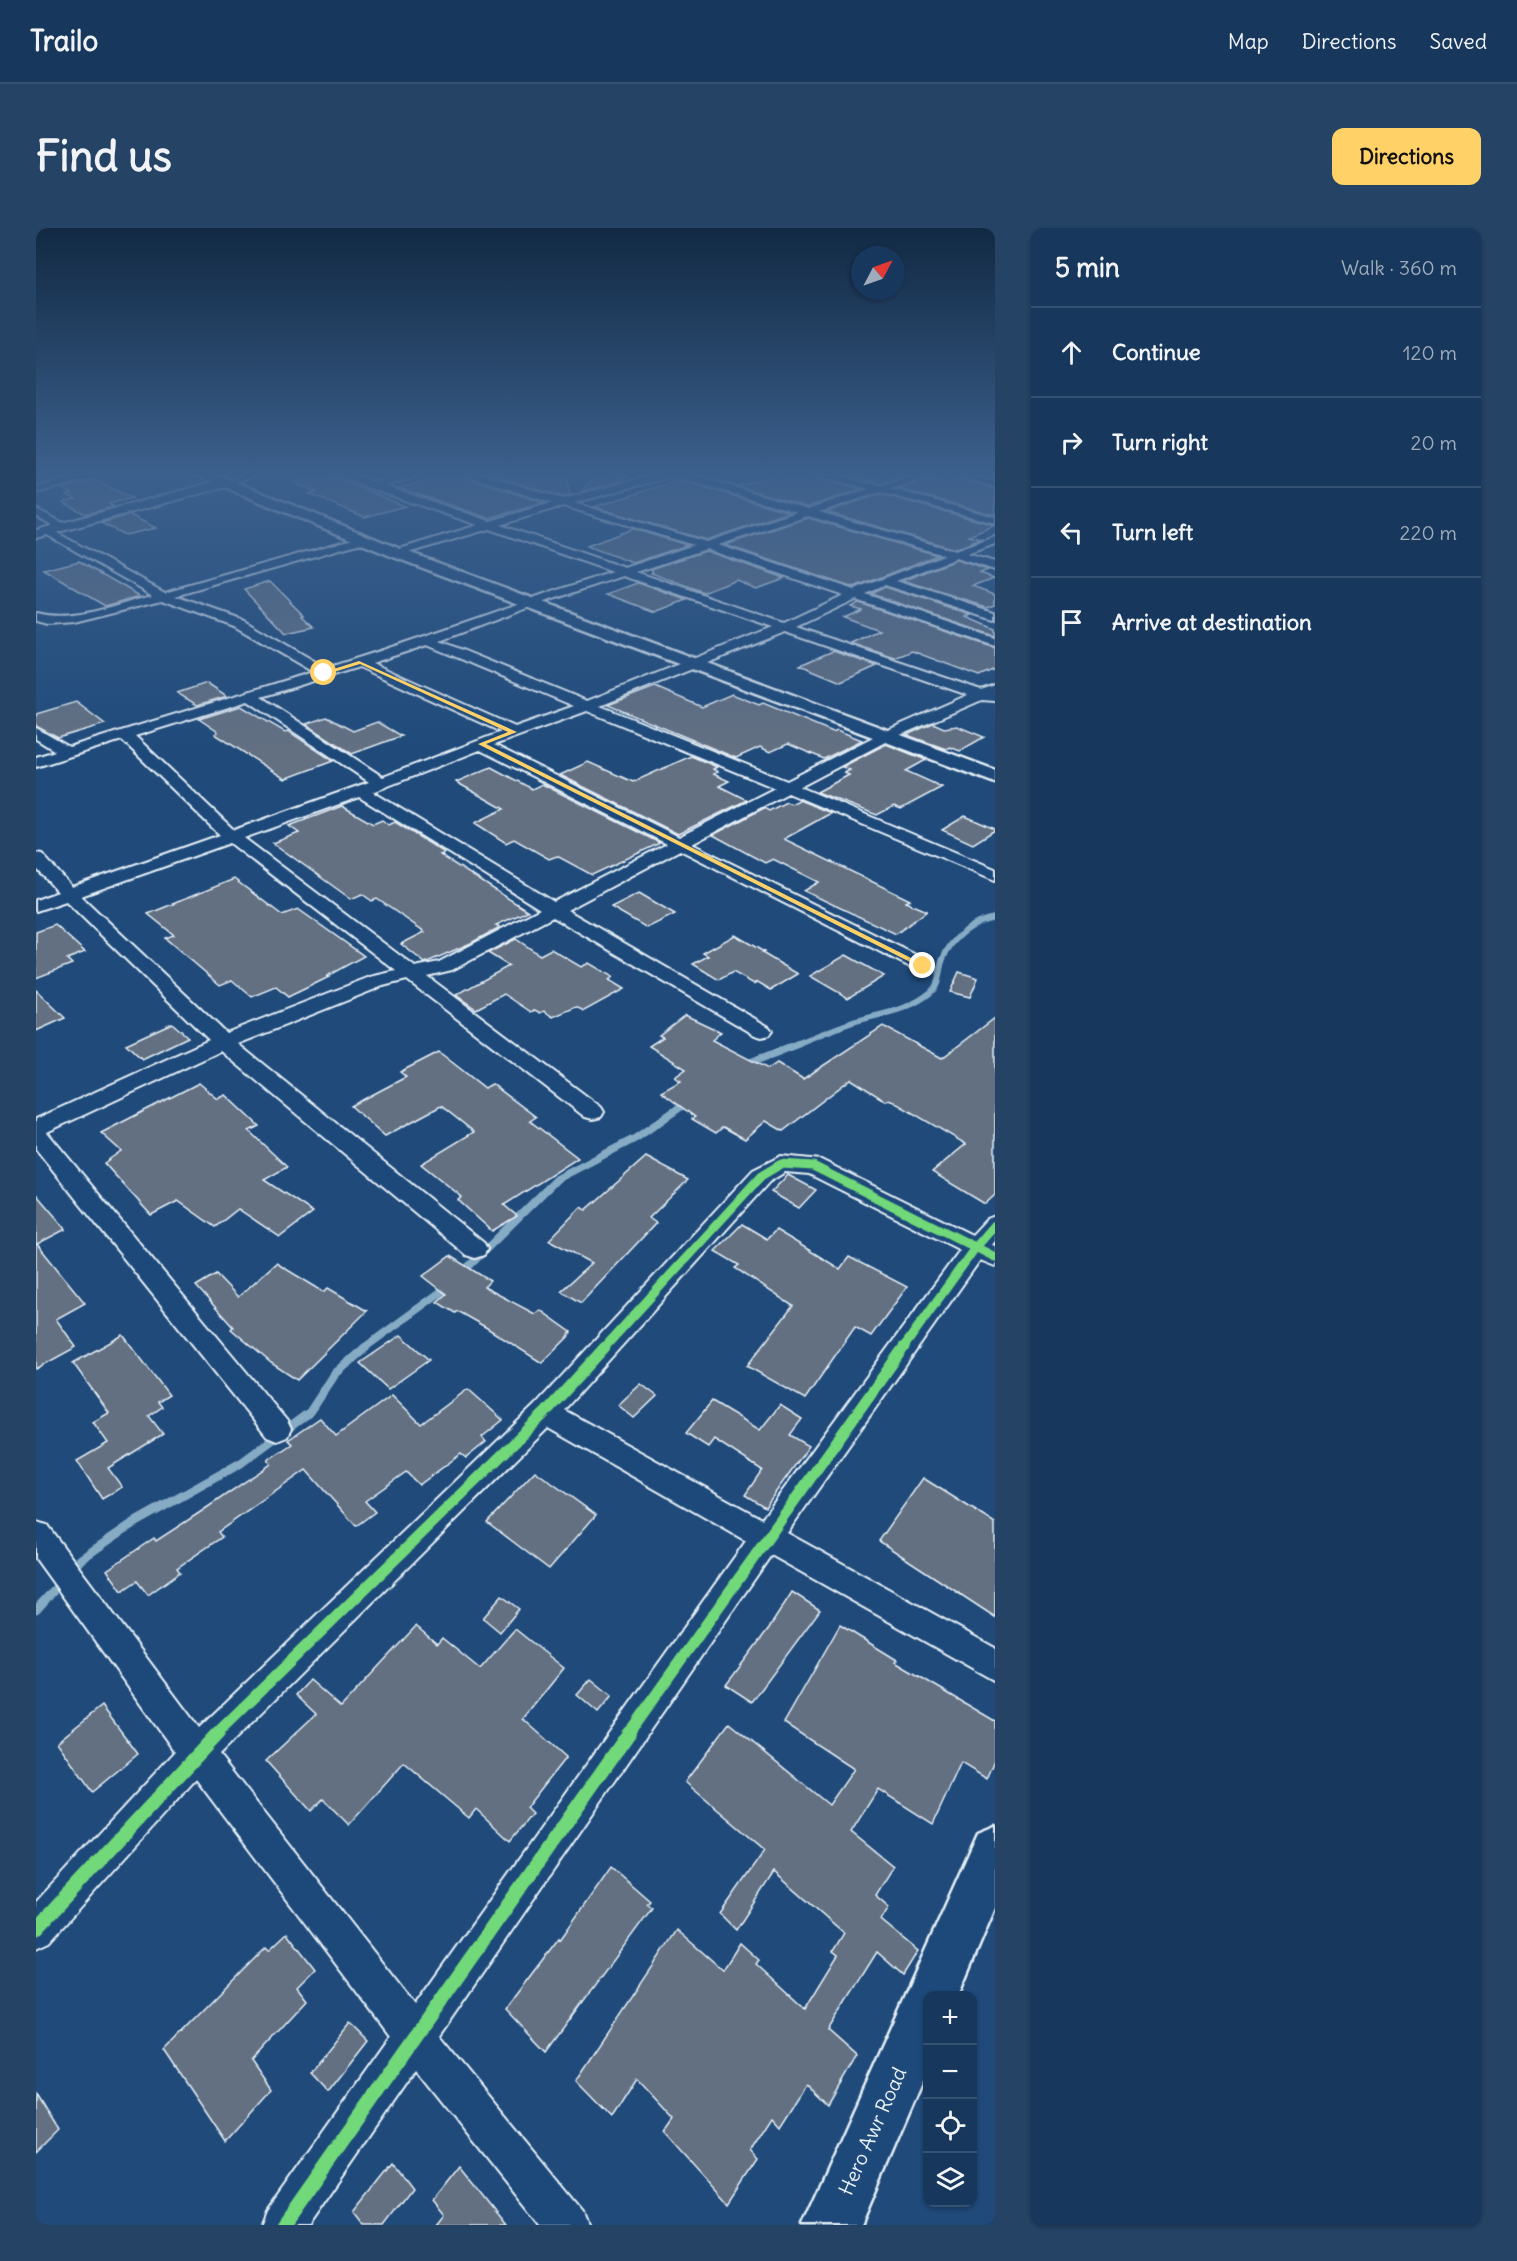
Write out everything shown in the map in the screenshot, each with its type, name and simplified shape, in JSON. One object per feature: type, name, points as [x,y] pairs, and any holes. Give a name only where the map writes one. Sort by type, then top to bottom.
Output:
[{"type":"main road","points":[[430,565],[995,777]]},
{"type":"main road","points":[[934,1991],[993,1859]]},
{"type":"main road","name":"Hero Awr Road","points":[[831,2225],[923,2014]]},
{"type":"street","points":[[104,565],[164,596],[239,623],[324,673]]},
{"type":"street","points":[[36,617],[43,620],[78,618],[272,565]]},
{"type":"street","points":[[607,565],[991,695]]},
{"type":"street","points":[[36,762],[428,641],[531,602],[642,565]]},
{"type":"street","points":[[767,565],[995,642]]},
{"type":"street","points":[[36,906],[361,791],[587,706],[785,627],[853,594],[926,565]]},
{"type":"street","points":[[884,581],[995,616]]},
{"type":"street","points":[[428,641],[787,787],[995,875]]},
{"type":"street","points":[[360,662],[514,732]]},
{"type":"street","points":[[36,1128],[223,1042],[377,981],[445,966],[886,736],[991,695]]},
{"type":"street","points":[[250,696],[381,783]]},
{"type":"street","points":[[36,732],[67,752]]},
{"type":"street","points":[[124,734],[231,837],[593,1112]]},
{"type":"street","points":[[481,744],[923,966]]},
{"type":"street","points":[[361,791],[553,909],[762,1032]]},
{"type":"street","points":[[36,858],[68,894],[223,1042],[475,1249]]},
{"type":"street","points":[[36,1134],[277,1429]]},
{"type":"street","points":[[36,1929],[197,1753],[545,1413],[761,1176],[780,1164],[813,1166],[988,1243],[767,1536],[283,2225]]},
{"type":"street","points":[[545,1413],[995,1665]]},
{"type":"street","points":[[36,1535],[197,1753],[416,2038],[567,2225]]},
{"type":"building","points":[[63,565],[86,565],[140,596],[105,606],[44,570]]},
{"type":"building","points":[[663,565],[747,565],[784,578],[756,588],[736,580],[704,593],[651,573],[653,572],[651,569]]},
{"type":"building","points":[[786,565],[911,565],[854,588]]},
{"type":"building","points":[[943,565],[973,565],[988,570],[980,573],[994,578],[973,586],[995,594],[995,604],[988,607],[903,581]]},
{"type":"building","points":[[270,581],[314,627],[286,633],[244,589]]},
{"type":"building","points":[[638,583],[687,600],[656,612],[608,594]]},
{"type":"building","points":[[885,587],[972,615],[967,617],[995,629],[995,636],[871,594]]},
{"type":"building","points":[[858,602],[995,648],[995,669],[979,676],[912,651],[895,658],[851,643],[879,630],[843,617],[861,609],[850,606]]},
{"type":"building","points":[[833,651],[877,666],[841,682],[800,665]]},
{"type":"building","points":[[207,683],[227,696],[197,705],[177,693]]},
{"type":"building","points":[[655,687],[702,707],[732,694],[759,705],[763,703],[833,732],[837,730],[862,740],[824,759],[788,744],[770,752],[760,747],[736,758],[608,705]]},
{"type":"building","points":[[76,702],[105,724],[58,738],[36,726],[36,714]]},
{"type":"building","points":[[241,706],[285,732],[288,731],[333,761],[285,779],[215,734],[218,732],[199,719]]},
{"type":"building","points":[[326,717],[353,731],[377,722],[401,736],[352,754],[306,724]]},
{"type":"building","points":[[933,723],[944,728],[957,726],[984,737],[960,751],[950,747],[946,749],[907,735]]},
{"type":"building","points":[[886,744],[926,760],[906,771],[942,787],[901,809],[894,806],[877,815],[817,792],[849,775],[844,773],[850,770],[842,767]]},
{"type":"building","points":[[691,756],[717,767],[713,769],[718,772],[713,774],[729,781],[719,786],[747,800],[678,834],[560,775],[588,762],[633,782]]},
{"type":"building","points":[[491,767],[532,789],[542,784],[660,843],[592,875],[557,856],[549,859],[514,839],[506,843],[475,823],[504,809],[456,782]]},
{"type":"building","points":[[799,800],[831,813],[784,839],[910,900],[906,902],[927,911],[896,934],[804,891],[819,882],[773,859],[765,863],[713,835],[764,808],[769,811],[786,802],[791,804]]},
{"type":"building","points":[[342,806],[373,824],[382,820],[389,825],[395,822],[445,853],[440,855],[528,911],[496,925],[500,927],[471,943],[425,963],[401,944],[425,932],[377,899],[372,901],[362,894],[351,899],[273,843],[299,833],[289,826]]},
{"type":"building","points":[[965,816],[995,830],[973,844],[942,830]]},
{"type":"building","points":[[234,879],[282,915],[298,909],[364,956],[327,976],[329,977],[288,997],[276,987],[252,997],[232,980],[220,985],[165,938],[174,935],[148,914]]},
{"type":"building","points":[[639,893],[675,914],[647,928],[611,907]]},
{"type":"building","points":[[55,925],[85,952],[67,959],[72,964],[36,978],[36,932]]},
{"type":"building","points":[[735,935],[798,974],[771,990],[758,982],[754,984],[733,972],[719,980],[693,964],[708,956],[703,953]]},
{"type":"building","points":[[516,939],[540,955],[551,949],[581,967],[589,963],[613,977],[609,980],[624,989],[584,1011],[576,1007],[553,1017],[544,1011],[531,1012],[504,994],[476,1009],[456,995],[509,966],[488,953]]},
{"type":"building","points":[[846,955],[884,976],[848,998],[810,976]]},
{"type":"building","points":[[959,972],[978,978],[970,997],[950,992]]},
{"type":"building","points":[[36,990],[65,1018],[36,1031]]},
{"type":"building","points":[[685,1015],[721,1032],[712,1040],[768,1069],[777,1063],[803,1079],[883,1026],[942,1058],[995,1018],[995,1195],[985,1204],[932,1172],[966,1144],[889,1099],[885,1101],[851,1079],[783,1131],[766,1121],[745,1139],[723,1127],[716,1133],[692,1119],[695,1117],[661,1092],[681,1081],[675,1077],[686,1069],[649,1046],[663,1037],[659,1035]]},
{"type":"building","points":[[172,1023],[188,1037],[142,1059],[126,1044]]},
{"type":"building","points":[[439,1052],[485,1088],[492,1084],[536,1117],[530,1121],[578,1158],[504,1205],[517,1216],[492,1231],[458,1200],[462,1197],[421,1164],[474,1132],[441,1106],[385,1136],[351,1106],[406,1077],[400,1072]]},
{"type":"building","points":[[199,1083],[218,1099],[226,1095],[259,1126],[249,1131],[287,1167],[264,1180],[313,1212],[280,1237],[238,1209],[215,1227],[178,1201],[151,1215],[104,1163],[121,1151],[101,1133]]},
{"type":"building","points":[[646,1157],[688,1180],[649,1218],[656,1223],[581,1303],[561,1291],[592,1263],[549,1240],[581,1207],[586,1210]]},
{"type":"building","points":[[788,1175],[816,1190],[799,1208],[771,1192]]},
{"type":"building","points":[[36,1194],[66,1229],[37,1244],[85,1303],[56,1319],[76,1347],[36,1369]]},
{"type":"building","points":[[742,1224],[767,1239],[776,1230],[840,1269],[849,1257],[907,1287],[871,1336],[855,1327],[805,1399],[747,1366],[793,1306],[735,1268],[739,1265],[715,1251]]},
{"type":"building","points":[[450,1256],[490,1281],[484,1287],[535,1314],[540,1310],[571,1332],[568,1337],[542,1363],[487,1328],[437,1302],[446,1294],[423,1276]]},
{"type":"building","points":[[276,1263],[324,1292],[328,1288],[367,1311],[297,1380],[271,1363],[231,1329],[233,1327],[196,1286],[216,1274],[238,1297]]},
{"type":"building","points":[[123,1335],[169,1395],[158,1402],[162,1407],[149,1416],[163,1434],[108,1468],[122,1487],[102,1499],[77,1461],[108,1443],[93,1422],[109,1413],[73,1363]]},
{"type":"building","points":[[401,1335],[429,1360],[388,1389],[360,1363]]},
{"type":"building","points":[[641,1384],[657,1396],[634,1418],[618,1405]]},
{"type":"building","points":[[468,1389],[503,1420],[482,1437],[486,1442],[466,1458],[461,1454],[419,1485],[406,1472],[365,1501],[375,1512],[356,1526],[306,1470],[218,1532],[222,1537],[177,1568],[180,1572],[148,1595],[137,1581],[122,1591],[107,1570],[154,1538],[156,1541],[271,1464],[268,1460],[292,1444],[288,1440],[320,1418],[336,1436],[392,1395],[421,1424]]},
{"type":"building","points":[[712,1401],[760,1430],[780,1405],[802,1419],[790,1435],[809,1446],[765,1507],[745,1495],[762,1470],[714,1439],[708,1447],[686,1433]]},
{"type":"building","points":[[535,1471],[596,1515],[549,1569],[487,1522]]},
{"type":"building","points":[[923,1478],[995,1523],[995,1617],[879,1541]]},
{"type":"building","points":[[792,1592],[820,1610],[752,1702],[726,1685],[769,1628]]},
{"type":"building","points":[[502,1596],[519,1609],[500,1632],[483,1618]]},
{"type":"building","points":[[840,1625],[897,1660],[895,1662],[995,1721],[995,1760],[987,1779],[961,1763],[933,1824],[878,1789],[851,1832],[893,1866],[875,1895],[889,1907],[881,1920],[918,1951],[903,1975],[877,1952],[828,2030],[857,2056],[828,2105],[806,2084],[780,2125],[772,2116],[750,2150],[758,2159],[729,2203],[665,2132],[674,2119],[637,2079],[612,2118],[576,2081],[677,1930],[723,1970],[740,1943],[759,1960],[756,1964],[805,2009],[838,1955],[833,1951],[844,1933],[774,1872],[736,1930],[720,1914],[765,1850],[685,1782],[729,1723],[829,1805],[854,1769],[784,1723]]},
{"type":"building","points":[[416,1626],[437,1644],[442,1638],[480,1669],[515,1629],[564,1668],[523,1719],[566,1757],[526,1808],[532,1814],[510,1841],[476,1809],[469,1818],[404,1763],[349,1825],[323,1799],[311,1811],[266,1761],[316,1714],[296,1695],[310,1680],[341,1707]]},
{"type":"building","points":[[591,1679],[612,1696],[598,1713],[577,1695]]},
{"type":"building","points":[[102,1706],[138,1754],[92,1792],[57,1742]]},
{"type":"building","points":[[611,1867],[650,1901],[647,1904],[652,1908],[546,2052],[505,2009],[559,1938],[560,1940]]},
{"type":"building","points":[[287,1933],[315,1969],[297,1987],[307,2000],[251,2061],[271,2090],[225,2141],[164,2050],[266,1947],[269,1950]]},
{"type":"building","points":[[350,2023],[368,2041],[328,2092],[310,2073]]},
{"type":"building","points":[[36,2094],[58,2130],[36,2152]]},
{"type":"building","points":[[393,2163],[412,2188],[384,2225],[364,2225],[354,2212]]},
{"type":"building","points":[[459,2166],[506,2225],[436,2225],[444,2215],[432,2200]]},
{"type":"waterway","points":[[794,1045],[850,1023],[892,1012],[922,999],[934,989],[943,959],[957,938],[971,927],[995,918]]},
{"type":"waterway","points":[[744,1065],[798,1044]]},
{"type":"waterway","points":[[462,1273],[557,1179],[636,1138],[689,1101]]},
{"type":"waterway","points":[[364,1348],[449,1286]]},
{"type":"waterway","points":[[71,1571],[81,1559],[132,1524],[241,1463],[310,1412],[335,1374],[366,1347]]},
{"type":"waterway","points":[[36,1610],[63,1580]]},
{"type":"cycle path","points":[[36,1929],[197,1753],[545,1413],[761,1176],[781,1164],[813,1166],[995,1257]]},
{"type":"cycle path","points":[[283,2225],[767,1536],[975,1248],[995,1225]]},
{"type":"route","points":[[324,673],[360,662],[514,732],[481,744],[923,966]]}]
